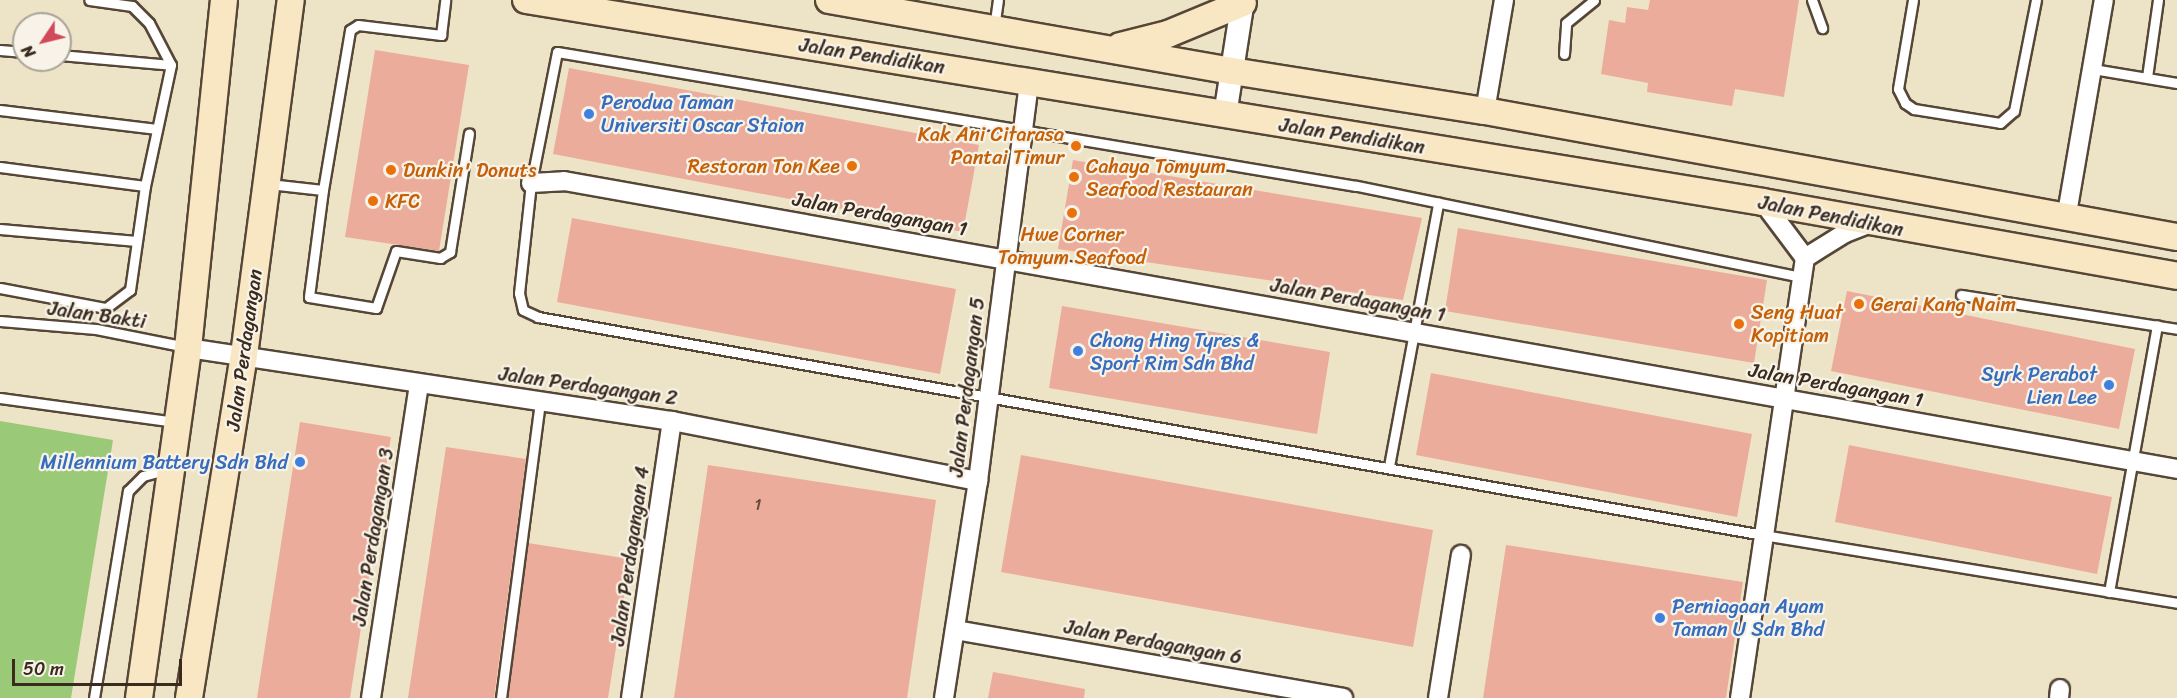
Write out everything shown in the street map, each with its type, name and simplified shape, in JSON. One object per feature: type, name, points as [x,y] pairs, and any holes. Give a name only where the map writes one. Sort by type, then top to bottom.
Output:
[{"type":"main road","name":"Jalan Perdagangan","points":[[189,698],[244,355],[291,0]]},
{"type":"main road","points":[[285,43],[298,0]]},
{"type":"main road","name":"Jalan Pendidikan","points":[[526,0],[1763,202],[1869,224],[2177,276]]},
{"type":"main road","name":"Jalan Pendidikan","points":[[829,0],[1113,48],[1232,71],[1485,111],[2066,219],[2177,237]]},
{"type":"main road","points":[[1113,48],[1168,34],[1243,1]]},
{"type":"main road","points":[[139,698],[188,348],[222,4]]},
{"type":"street","points":[[1485,111],[1504,0]]},
{"type":"street","points":[[2066,219],[2104,0]]},
{"type":"street","points":[[1225,115],[1243,1]]},
{"type":"street","name":"Jalan Perdagangan 5","points":[[944,698],[978,481],[987,395],[1007,260],[1029,82]]},
{"type":"street","name":"Jalan Perdagangan 1","points":[[531,183],[564,181],[2177,469]]},
{"type":"street","points":[[1763,202],[1805,258]]},
{"type":"street","points":[[1740,698],[1805,258],[1845,233],[1869,224]]},
{"type":"street","name":"Jalan Perdagangan 2","points":[[188,348],[672,421],[978,481]]},
{"type":"street","name":"Jalan Perdagangan 3","points":[[371,698],[419,384]]},
{"type":"street","name":"Jalan Perdagangan 4","points":[[632,698],[672,421]]},
{"type":"street","points":[[1438,698],[1461,555]]},
{"type":"street","name":"Jalan Perdagangan 6","points":[[955,630],[1343,698]]},
{"type":"lane","points":[[0,288],[106,308],[130,290],[144,186],[171,65],[149,23],[132,6],[89,0]]},
{"type":"lane","points":[[446,0],[441,35],[358,26],[350,30],[322,190],[309,297],[376,308],[396,251],[440,258],[450,252],[469,134]]},
{"type":"lane","points":[[994,28],[998,0]]},
{"type":"lane","points":[[1564,54],[1566,23],[1594,0]]},
{"type":"lane","points":[[1812,0],[1822,28]]},
{"type":"lane","points":[[1914,0],[1898,89],[1905,103],[1914,109],[2000,123],[2014,111],[2036,0]]},
{"type":"lane","points":[[2147,77],[2158,0]]},
{"type":"lane","points":[[1801,277],[1438,203],[1024,130],[557,52],[531,183],[519,292],[523,310],[538,317],[1389,466],[1763,535],[2177,603]]},
{"type":"lane","points":[[72,56],[171,65]]},
{"type":"lane","points":[[2093,69],[2177,83]]},
{"type":"lane","points":[[0,110],[157,129]]},
{"type":"lane","points":[[0,167],[144,186]]},
{"type":"lane","points":[[267,184],[322,190]]},
{"type":"lane","points":[[1389,466],[1438,203]]},
{"type":"lane","points":[[0,229],[136,241]]},
{"type":"lane","points":[[1961,295],[2177,329]]},
{"type":"lane","name":"Jalan Bakti","points":[[0,321],[96,329],[188,348]]},
{"type":"lane","points":[[2109,592],[2157,325]]},
{"type":"lane","points":[[0,398],[177,423]]},
{"type":"lane","points":[[501,698],[540,402]]},
{"type":"lane","points":[[94,698],[128,491],[143,476],[171,469]]},
{"type":"green space","points":[[0,421],[113,440],[71,698],[0,698]]},
{"type":"building","points":[[1650,0],[1799,0],[1784,97],[1735,89],[1732,106],[1647,92],[1648,83],[1601,74],[1609,20],[1625,23],[1627,7],[1648,10]]},
{"type":"building","points":[[375,50],[469,65],[439,251],[345,237]]},
{"type":"building","points":[[569,68],[979,145],[963,232],[553,154]]},
{"type":"building","points":[[1073,160],[1422,218],[1403,300],[1058,249]]},
{"type":"building","points":[[572,218],[956,289],[940,374],[557,302]]},
{"type":"building","points":[[1458,228],[1767,280],[1754,363],[1445,311]]},
{"type":"building","points":[[1847,291],[2135,349],[2119,429],[1831,371]]},
{"type":"building","points":[[1062,306],[1330,352],[1317,434],[1049,388]]},
{"type":"building","points":[[1431,373],[1752,434],[1737,517],[1416,455]]},
{"type":"building","points":[[300,422],[391,437],[350,698],[257,698]]},
{"type":"building","points":[[1849,445],[2112,497],[2097,574],[1835,522]]},
{"type":"building","points":[[446,447],[526,459],[494,698],[408,698]]},
{"type":"building","points":[[1021,455],[1433,530],[1413,647],[1001,572]]},
{"type":"building","points":[[708,465],[936,500],[907,698],[674,698]]},
{"type":"building","points":[[528,543],[630,559],[608,698],[508,698]]},
{"type":"building","points":[[1506,545],[1743,582],[1726,698],[1483,698]]},
{"type":"building","points":[[993,672],[1085,689],[1084,698],[988,698]]},
{"type":"place","name":"Perodua Taman Universiti Oscar Staion","points":[[589,114]]},
{"type":"place","name":"Kak Ani Citarasa Pantai Timur","points":[[1076,146]]},
{"type":"place","name":"Restoran Ton Kee","points":[[852,166]]},
{"type":"place","name":"Dunkin' Donuts","points":[[391,170]]},
{"type":"place","name":"Cahaya Tomyum Seafood Restauran","points":[[1074,177]]},
{"type":"place","name":"KFC","points":[[373,201]]},
{"type":"place","name":"Hwe Corner Tomyum Seafood","points":[[1072,213]]},
{"type":"place","name":"Gerai Kang Naim","points":[[1859,304]]},
{"type":"place","name":"Seng Huat Kopitiam","points":[[1739,324]]},
{"type":"place","name":"Chong Hing Tyres & Sport Rim Sdn Bhd","points":[[1078,351]]},
{"type":"place","name":"Syrk Perabot Lien Lee","points":[[2109,385]]},
{"type":"place","name":"Millennium Battery Sdn Bhd","points":[[300,462]]},
{"type":"place","name":"Perniagaan Ayam Taman U Sdn Bhd","points":[[1660,618]]}]
